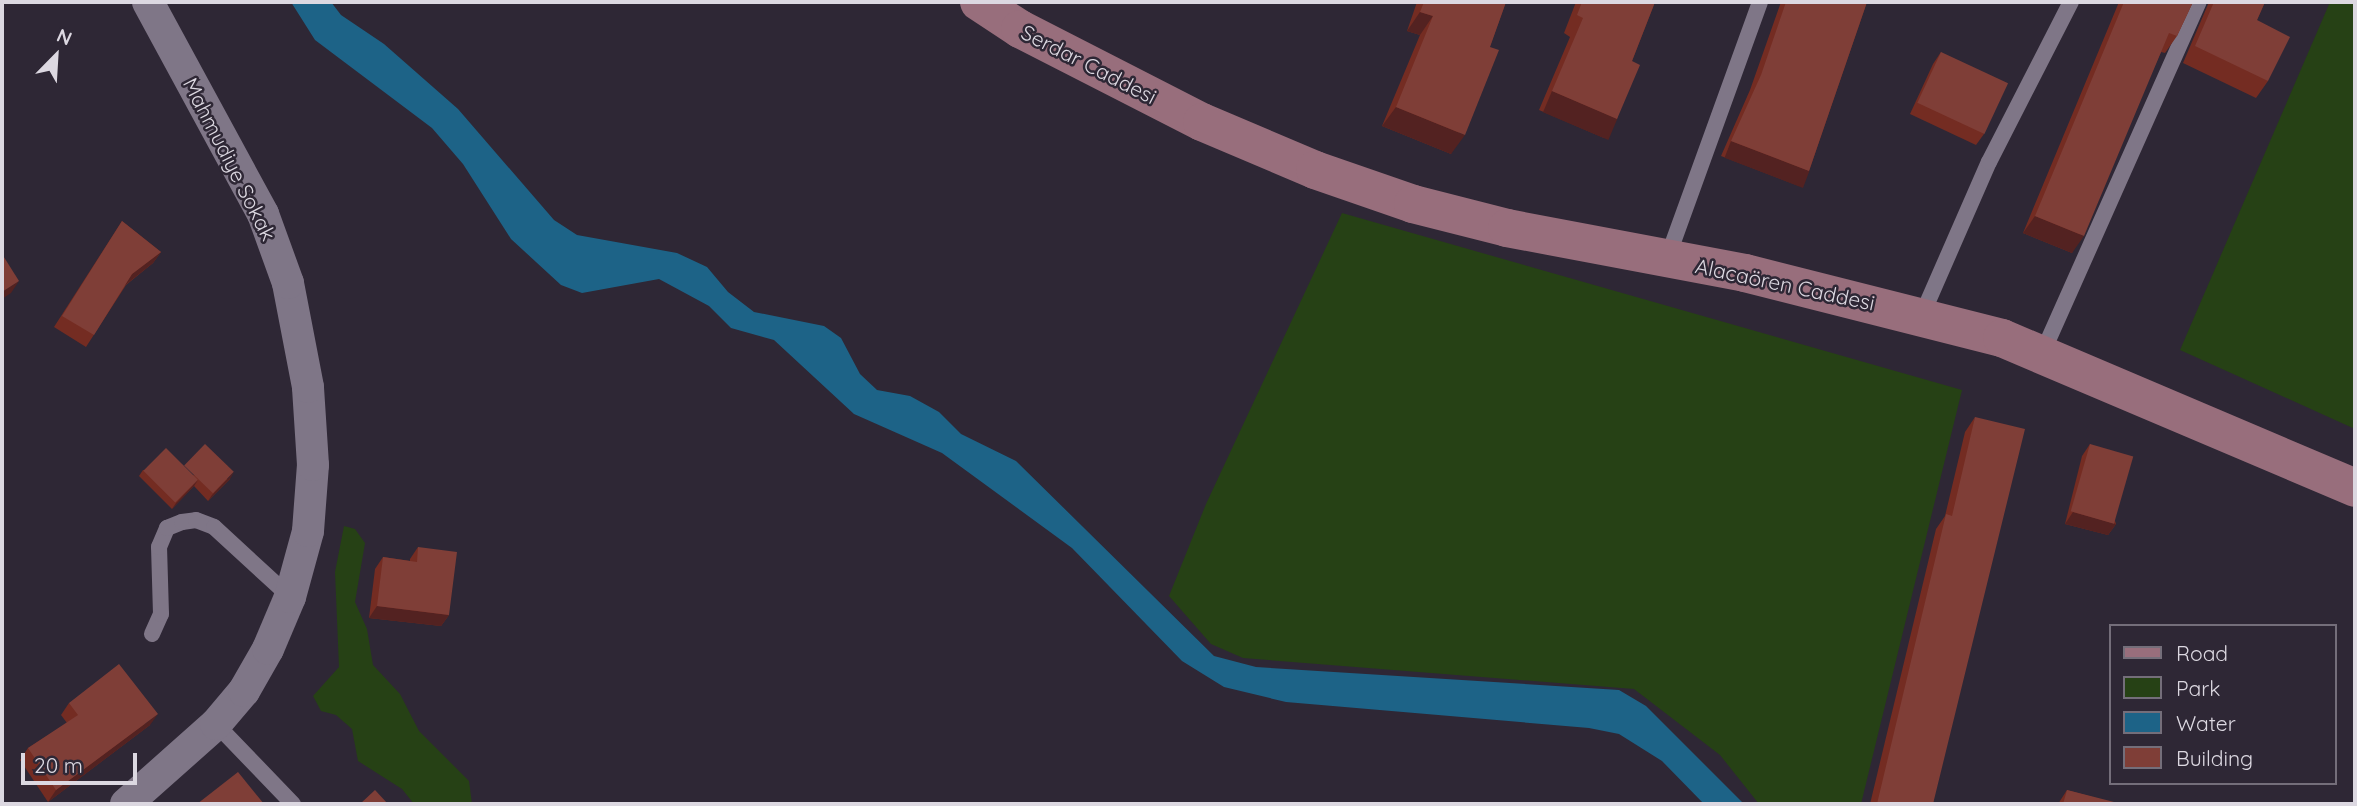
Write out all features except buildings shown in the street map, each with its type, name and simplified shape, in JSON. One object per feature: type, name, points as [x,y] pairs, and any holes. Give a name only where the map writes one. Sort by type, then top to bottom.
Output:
[{"type":"street","name":"Mahmudiye Sokak","points":[[126,804],[216,724],[244,691],[290,597],[308,531],[313,465],[308,387],[288,283],[263,214],[148,2]]},
{"type":"street","name":"Serdar Caddesi","points":[[979,2],[1020,29],[1202,122]]},
{"type":"street","name":"Alacaören Caddesi","points":[[1202,122],[1315,170],[1413,204],[1507,228],[1745,273],[1922,315],[2042,354],[2355,488]]},
{"type":"lane","points":[[1667,260],[1760,2]]},
{"type":"lane","points":[[1922,315],[1989,162],[2071,2]]},
{"type":"lane","points":[[2042,354],[2199,2]]},
{"type":"lane","points":[[152,634],[162,614],[159,547],[167,528],[182,522],[196,520],[214,527],[290,597]]},
{"type":"lane","points":[[216,724],[293,804]]},
{"type":"green space","points":[[2330,2],[2355,2],[2355,429],[2180,350]]},
{"type":"green space","points":[[1342,213],[1962,390],[1861,804],[1759,804],[1720,755],[1634,689],[1243,658],[1211,644],[1169,596],[1206,504]]},
{"type":"green space","points":[[344,526],[355,529],[365,543],[355,602],[367,629],[373,665],[400,694],[419,731],[469,781],[472,804],[414,804],[402,789],[358,761],[352,729],[336,715],[321,711],[313,696],[339,667],[335,572]]},
{"type":"water","points":[[291,2],[331,2],[341,15],[384,44],[458,109],[554,220],[577,235],[677,253],[707,267],[728,292],[754,312],[824,326],[841,338],[860,374],[877,390],[910,396],[939,412],[961,434],[1016,461],[1214,656],[1256,667],[1619,690],[1646,706],[1744,804],[1704,804],[1662,761],[1619,734],[1589,728],[1286,702],[1224,687],[1182,661],[1072,548],[942,453],[854,414],[774,340],[731,328],[709,306],[659,279],[582,293],[561,285],[511,239],[463,164],[432,128],[315,40]]}]
